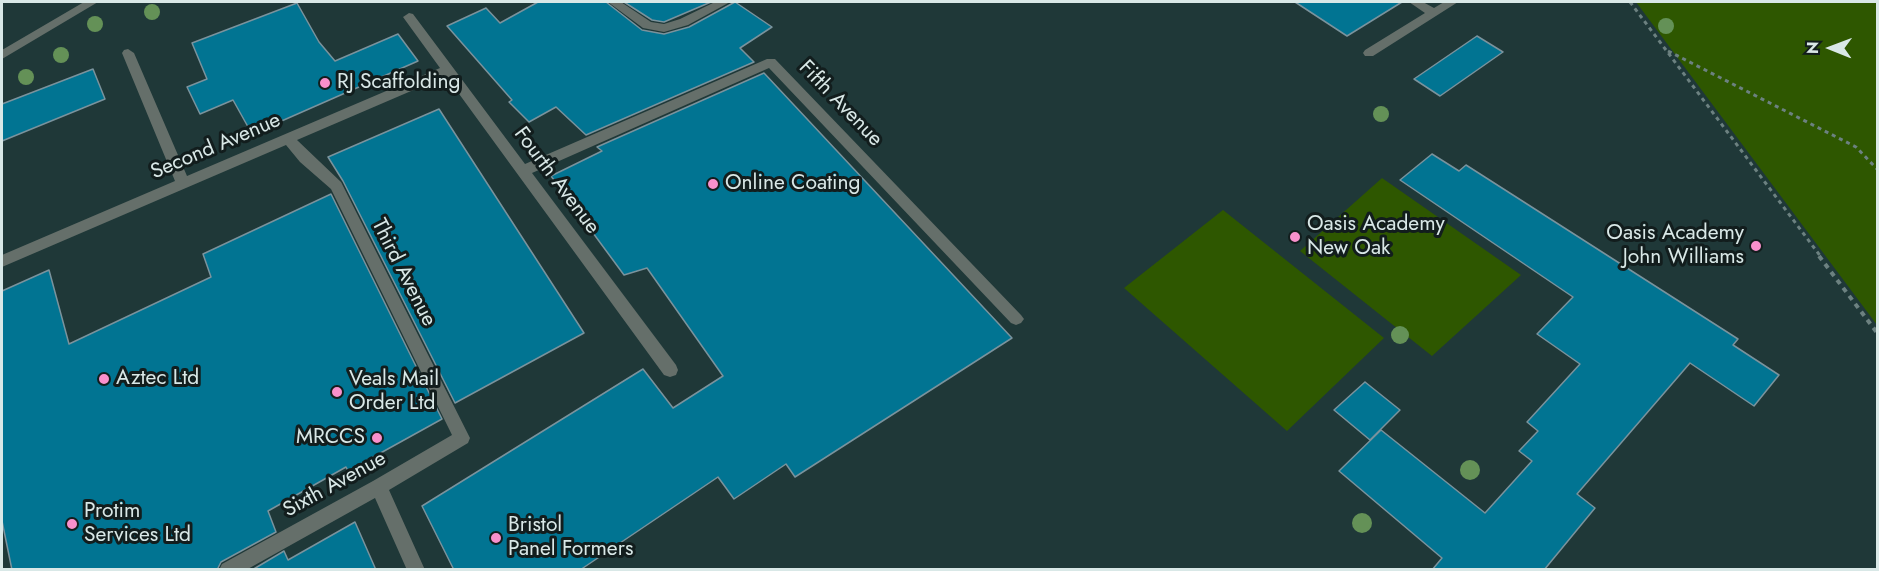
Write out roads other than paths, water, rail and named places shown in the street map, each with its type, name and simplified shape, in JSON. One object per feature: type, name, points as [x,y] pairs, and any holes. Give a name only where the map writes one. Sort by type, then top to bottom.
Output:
[{"type":"street","points":[[2,55],[92,2]]},
{"type":"street","points":[[614,2],[647,25],[664,28],[684,22],[724,2]]},
{"type":"street","points":[[1416,2],[1433,13]]},
{"type":"street","points":[[1369,53],[1452,2]]},
{"type":"street","name":"Fourth Avenue","points":[[409,17],[670,370]]},
{"type":"street","points":[[128,53],[183,184]]},
{"type":"street","name":"Fifth Avenue","points":[[522,171],[771,62],[1016,319]]},
{"type":"street","name":"Second Avenue","points":[[2,261],[447,70]]},
{"type":"street","name":"Third Avenue","points":[[288,139],[336,186],[462,438]]},
{"type":"street","name":"Sixth Avenue","points":[[228,570],[379,487],[462,438]]},
{"type":"street","points":[[379,487],[416,570]]},
{"type":"place","name":"RJ Scaffolding","points":[[325,83]]},
{"type":"place","name":"Online Coating","points":[[713,184]]},
{"type":"place","name":"Oasis Academy New Oak","points":[[1295,237]]},
{"type":"place","name":"Oasis Academy John Williams","points":[[1756,246]]},
{"type":"place","name":"Aztec Ltd","points":[[104,379]]},
{"type":"place","name":"Veals Mail Order Ltd","points":[[337,392]]},
{"type":"place","name":"MRCCS","points":[[377,438]]},
{"type":"place","name":"Protim Services Ltd","points":[[72,524]]},
{"type":"place","name":"Bristol Panel Formers","points":[[496,538]]}]
